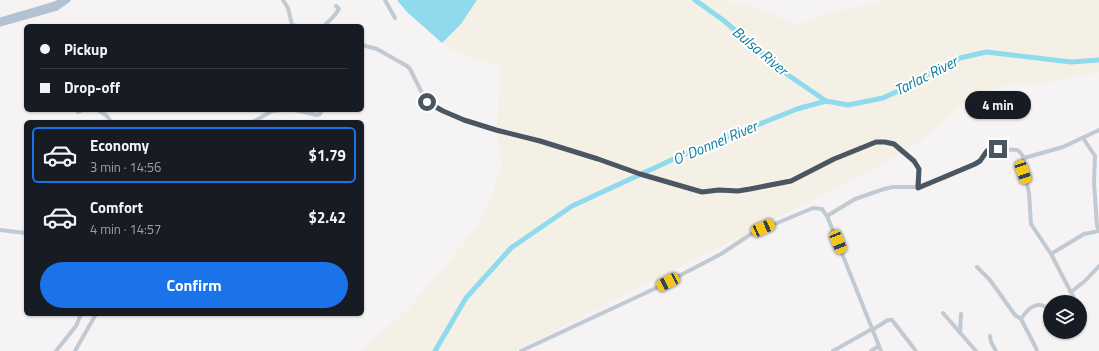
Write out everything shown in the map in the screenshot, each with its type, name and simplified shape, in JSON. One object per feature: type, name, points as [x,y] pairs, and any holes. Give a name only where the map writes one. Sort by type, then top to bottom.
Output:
[{"type":"main road","points":[[0,20],[56,4],[62,0]]},
{"type":"main road","points":[[0,24],[57,8],[68,0]]},
{"type":"street","points":[[283,0],[288,8],[292,24]]},
{"type":"street","points":[[385,0],[395,18]]},
{"type":"street","points":[[326,24],[339,9],[336,6]]},
{"type":"street","points":[[364,46],[377,49],[407,66],[410,69],[426,101],[443,111],[477,124],[540,141],[640,174],[702,192],[719,190],[738,191],[791,181],[834,159],[876,142],[894,144],[917,165],[919,174],[918,188]]},
{"type":"street","points":[[101,112],[110,120]]},
{"type":"street","points":[[256,120],[270,112]]},
{"type":"street","points":[[304,112],[317,115],[321,112]]},
{"type":"street","points":[[1024,158],[1063,147],[1099,130]]},
{"type":"street","points":[[1051,254],[1084,234],[1099,230],[1097,226],[1094,182],[1095,156],[1083,138]]},
{"type":"street","points":[[827,216],[854,199],[884,189],[893,187],[918,188],[975,164],[980,161],[985,153],[990,150],[1017,150],[1024,158]]},
{"type":"street","points":[[1024,158],[1022,167],[1028,184],[1031,224],[1051,254],[1072,295]]},
{"type":"street","points":[[521,351],[654,289],[721,254],[751,234],[813,208],[822,209],[827,216],[881,351]]},
{"type":"street","points":[[0,230],[24,233]]},
{"type":"street","points":[[1071,292],[1085,281],[1099,266]]},
{"type":"street","points":[[977,267],[990,280],[1015,315],[1021,319],[1037,351]]},
{"type":"street","points":[[1021,319],[1026,311],[1032,306],[1043,306]]},
{"type":"street","points":[[943,313],[976,351]]},
{"type":"street","points":[[960,333],[961,314]]},
{"type":"street","points":[[56,351],[76,326],[80,316]]},
{"type":"street","points":[[76,351],[95,316]]},
{"type":"street","points":[[833,351],[888,320],[892,320],[916,351]]},
{"type":"street","points":[[990,336],[991,342],[996,351]]},
{"type":"street","points":[[871,351],[879,346]]},
{"type":"sand","points":[[477,0],[720,0],[759,9],[777,16],[795,26],[826,14],[888,0],[1099,0],[1099,72],[1055,81],[998,87],[964,103],[915,145],[880,165],[516,351],[360,351],[408,309],[467,240],[480,221],[493,194],[502,162],[496,130],[500,67],[453,50],[442,43],[461,24]]},
{"type":"water","points":[[397,0],[477,0],[461,24],[442,43],[407,12]]},
{"type":"waterway","name":"Bulsa River","points":[[695,0],[723,20],[788,75],[826,101]]},
{"type":"waterway","name":"O' Donnel River","points":[[435,351],[466,298],[511,248],[572,206],[678,157],[797,109],[826,101],[848,105],[883,98],[911,85],[936,69],[960,58],[986,52],[1071,62],[1099,60]]},
{"type":"route","points":[[427,102],[464,120],[540,141],[640,174],[702,192],[719,190],[738,191],[791,181],[834,159],[876,142],[894,144],[914,161],[919,169],[918,188],[975,164],[980,161],[987,151],[998,149]]},
{"type":"water label","name":"Tarlac River","points":[[926,76]]}]
